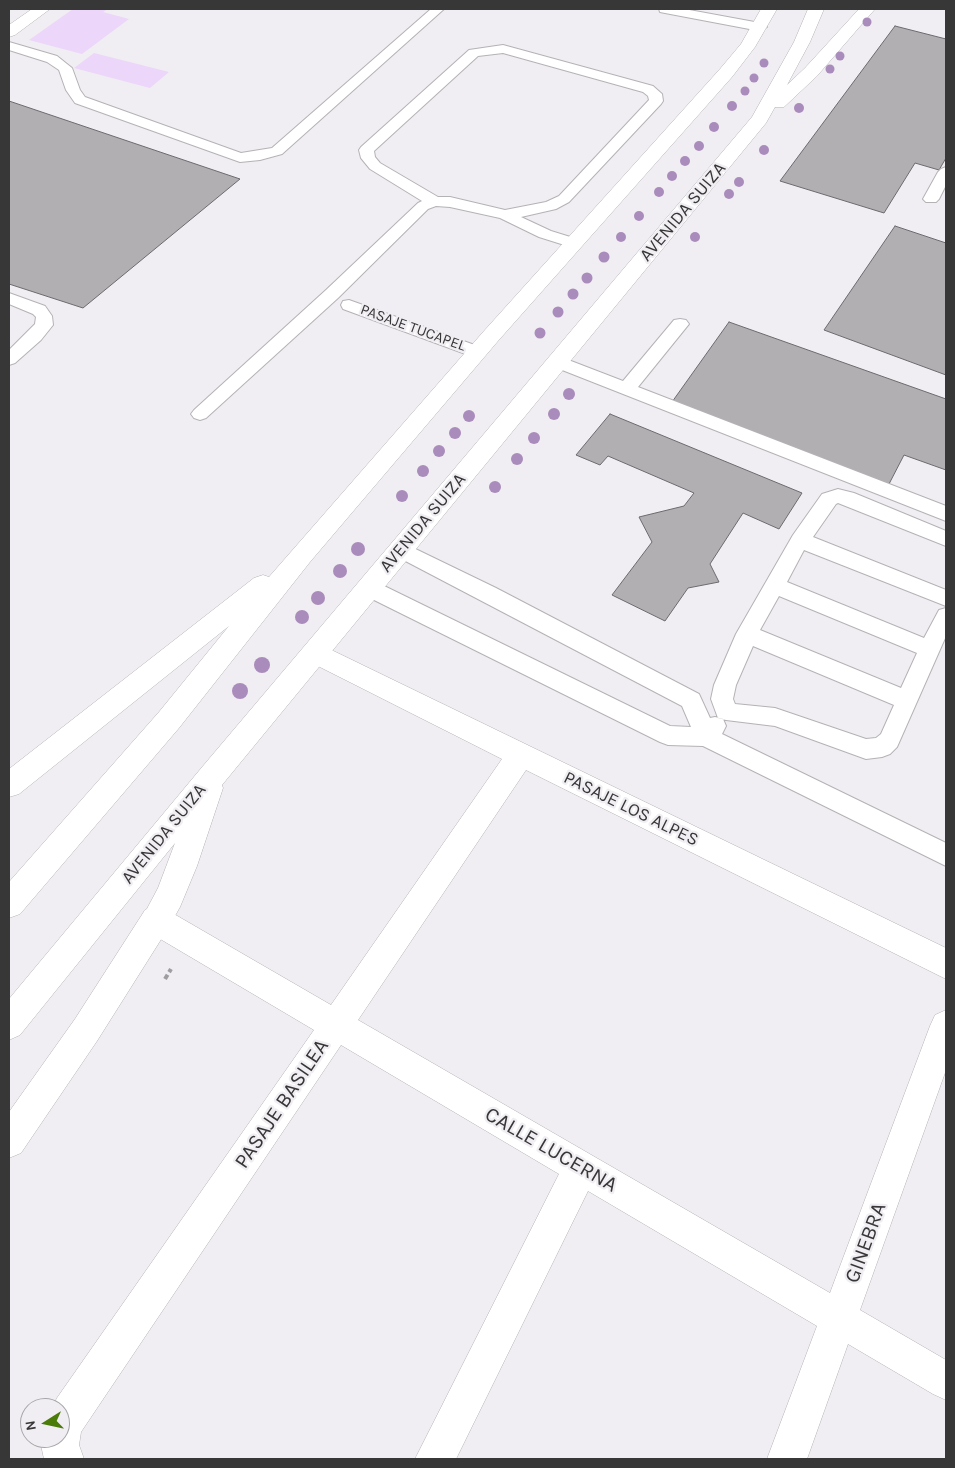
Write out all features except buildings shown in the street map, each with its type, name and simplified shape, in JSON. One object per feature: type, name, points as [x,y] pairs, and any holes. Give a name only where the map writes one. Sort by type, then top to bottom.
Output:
[{"type":"main road","points":[[9,35],[42,9]]},
{"type":"main road","points":[[9,904],[169,720],[301,555],[477,352],[726,74],[760,27],[769,9]]},
{"type":"main road","name":"AVENIDA SUIZA","points":[[9,1024],[213,775],[760,119],[791,64],[816,9]]},
{"type":"main road","points":[[760,119],[811,72],[867,9]]},
{"type":"main road","points":[[9,786],[301,555]]},
{"type":"main road","name":"PASAJE LOS ALPES","points":[[316,653],[946,964]]},
{"type":"main road","name":"PASAJE BASILEA","points":[[64,1459],[60,1444],[62,1428],[71,1412],[521,754]]},
{"type":"main road","points":[[9,1141],[86,1030],[156,920],[182,866],[213,775]]},
{"type":"main road","name":"CALLE LUCERNA","points":[[156,920],[946,1381]]},
{"type":"main road","name":"GINEBRA","points":[[787,1459],[946,1026]]},
{"type":"main road","points":[[435,1459],[581,1168]]},
{"type":"lane","points":[[9,35],[65,68],[73,90],[80,100],[240,158],[260,156],[277,151],[438,9]]},
{"type":"lane","points":[[665,9],[760,27]]},
{"type":"lane","points":[[505,215],[551,206],[564,199],[656,101],[655,94],[648,88],[503,49],[474,53],[366,150],[368,158],[376,166],[434,201],[450,202],[505,215],[546,234],[574,243]]},
{"type":"lane","points":[[932,199],[946,172]]},
{"type":"lane","points":[[200,414],[332,294],[423,206],[434,201]]},
{"type":"lane","points":[[9,298],[39,310],[44,316],[44,325],[36,336],[9,360]]},
{"type":"lane","name":"PASAJE TUCAPEL","points":[[349,305],[477,352]]},
{"type":"lane","points":[[626,389],[680,324]]},
{"type":"lane","points":[[558,362],[946,514]]},
{"type":"lane","points":[[726,711],[722,698],[724,685],[747,634],[800,540],[829,498],[838,496],[847,498],[946,539]]},
{"type":"lane","points":[[800,540],[946,598]]},
{"type":"lane","points":[[401,550],[691,700],[706,737]]},
{"type":"lane","points":[[775,586],[929,649]]},
{"type":"lane","points":[[369,588],[668,735],[706,737],[946,855]]},
{"type":"lane","points":[[726,711],[775,717],[866,749],[882,747],[889,740],[929,649],[946,616]]},
{"type":"lane","points":[[747,634],[906,700]]},
{"type":"lane","points":[[706,737],[726,711]]},
{"type":"shaded area","points":[[73,9],[108,9],[103,12],[129,19],[82,54],[29,40]]},
{"type":"shaded area","points":[[94,53],[169,72],[150,88],[74,68]]}]
